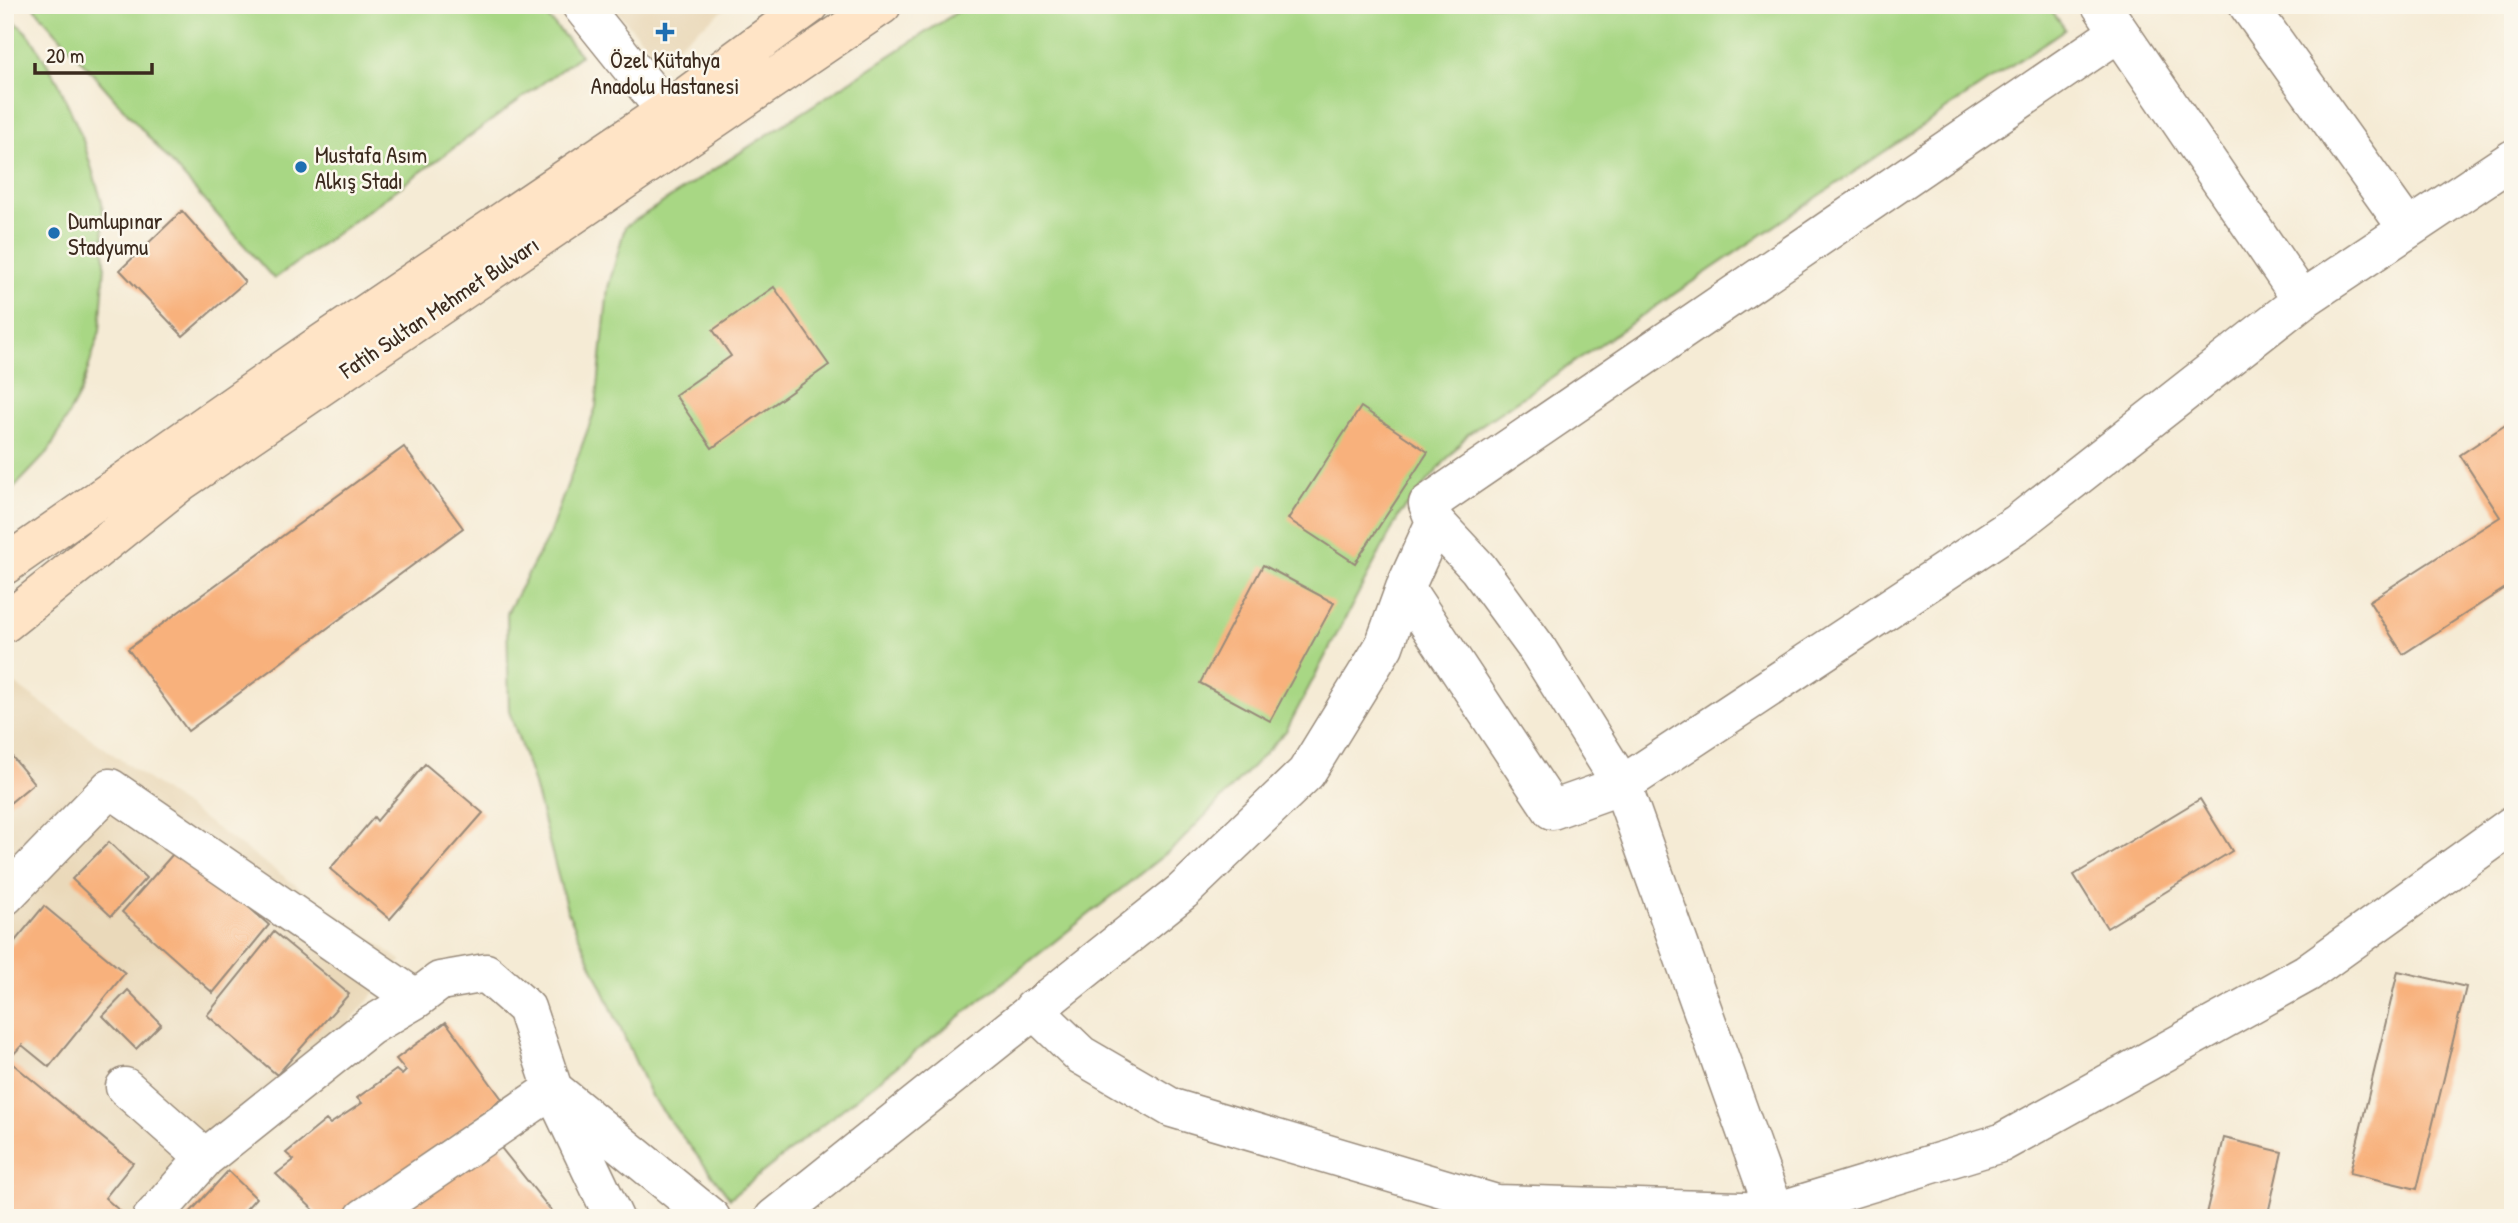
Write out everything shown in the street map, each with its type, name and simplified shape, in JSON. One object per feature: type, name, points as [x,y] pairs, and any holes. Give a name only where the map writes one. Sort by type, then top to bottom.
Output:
[{"type":"main road","name":"Fatih Sultan Mehmet Bulvarı","points":[[5,565],[314,348],[666,111],[810,5]]},
{"type":"main road","name":"Fatih Sultan Mehmet Bulvarı","points":[[5,622],[183,481],[882,5]]},
{"type":"street","points":[[581,5],[666,111]]},
{"type":"street","points":[[2248,5],[2408,229]]},
{"type":"street","points":[[1776,1215],[1622,785],[1536,647],[1478,568],[1435,522],[1428,504],[2111,14],[2302,300]]},
{"type":"street","points":[[1405,588],[1552,810],[1622,785],[2018,523],[2302,300],[2513,159]]},
{"type":"street","points":[[774,1218],[1183,891],[1306,774],[1384,646],[1405,588],[1435,522]]},
{"type":"street","points":[[5,896],[110,788],[416,999]]},
{"type":"street","points":[[1033,1009],[1080,1055],[1172,1108],[1496,1204],[1776,1215],[2001,1143],[2307,973],[2513,825]]},
{"type":"street","points":[[152,1218],[205,1158],[370,1026],[416,999],[440,981],[486,973],[526,1008],[553,1089],[614,1218]]},
{"type":"street","points":[[125,1087],[205,1158]]},
{"type":"street","points":[[365,1218],[553,1089]]},
{"type":"street","points":[[553,1089],[711,1218]]},
{"type":"shaded area","name":"Özel Kütahya Anadolu Hastanesi","points":[[611,5],[730,5],[659,59]]},
{"type":"shaded area","points":[[5,677],[402,961],[182,1218],[5,1218]]},
{"type":"green space","name":"Mustafa Asım Alkış Stadı","points":[[32,5],[537,5],[581,55],[274,279]]},
{"type":"green space","points":[[968,5],[2048,5],[2065,29],[1468,434],[1400,514],[1286,731],[1178,844],[730,1198],[651,1096],[567,910],[533,781],[509,711],[507,613],[549,535],[596,407],[608,288],[625,227]]},
{"type":"green space","name":"Dumlupınar Stadyumu","points":[[5,12],[30,36],[58,82],[82,137],[102,202],[105,264],[100,331],[81,391],[49,451],[5,494]]},
{"type":"building","points":[[182,211],[245,282],[183,336],[120,270]]},
{"type":"building","points":[[774,287],[829,365],[712,448],[675,395],[731,356],[713,330]]},
{"type":"building","points":[[1361,407],[1428,452],[1355,563],[1288,519]]},
{"type":"building","points":[[2513,420],[2513,583],[2403,654],[2369,601],[2500,517],[2460,455]]},
{"type":"building","points":[[404,447],[463,528],[188,731],[128,649]]},
{"type":"building","points":[[1263,565],[1334,603],[1270,721],[1200,683]]},
{"type":"building","points":[[9,753],[34,783],[5,807],[5,756]]},
{"type":"building","points":[[425,764],[483,813],[390,919],[330,869],[374,817],[377,821]]},
{"type":"building","points":[[2200,799],[2232,851],[2107,928],[2074,875]]},
{"type":"building","points":[[109,842],[146,878],[111,916],[72,879]]},
{"type":"building","points":[[180,846],[269,925],[213,993],[122,912]]},
{"type":"building","points":[[44,906],[125,973],[49,1067],[22,1045],[8,1060],[133,1163],[105,1198],[128,1218],[5,1218],[5,953]]},
{"type":"building","points":[[274,932],[349,994],[277,1075],[207,1015]]},
{"type":"building","points":[[2398,971],[2466,987],[2417,1189],[2350,1173]]},
{"type":"building","points":[[128,990],[161,1024],[136,1049],[103,1016]]},
{"type":"building","points":[[446,1022],[502,1099],[341,1218],[322,1218],[276,1174],[294,1160],[286,1153],[326,1120],[330,1124],[362,1103],[357,1098],[396,1070],[402,1075],[406,1071],[396,1059]]},
{"type":"building","points":[[2224,1138],[2282,1152],[2267,1218],[2205,1218]]},
{"type":"building","points":[[498,1144],[557,1218],[391,1218]]},
{"type":"building","points":[[228,1171],[256,1198],[238,1218],[185,1218]]},
{"type":"place","name":"Özel Kütahya Anadolu Hastanesi","points":[[665,32]]},
{"type":"place","name":"Mustafa Asım Alkış Stadı","points":[[301,167]]},
{"type":"place","name":"Dumlupınar Stadyumu","points":[[54,233]]}]
